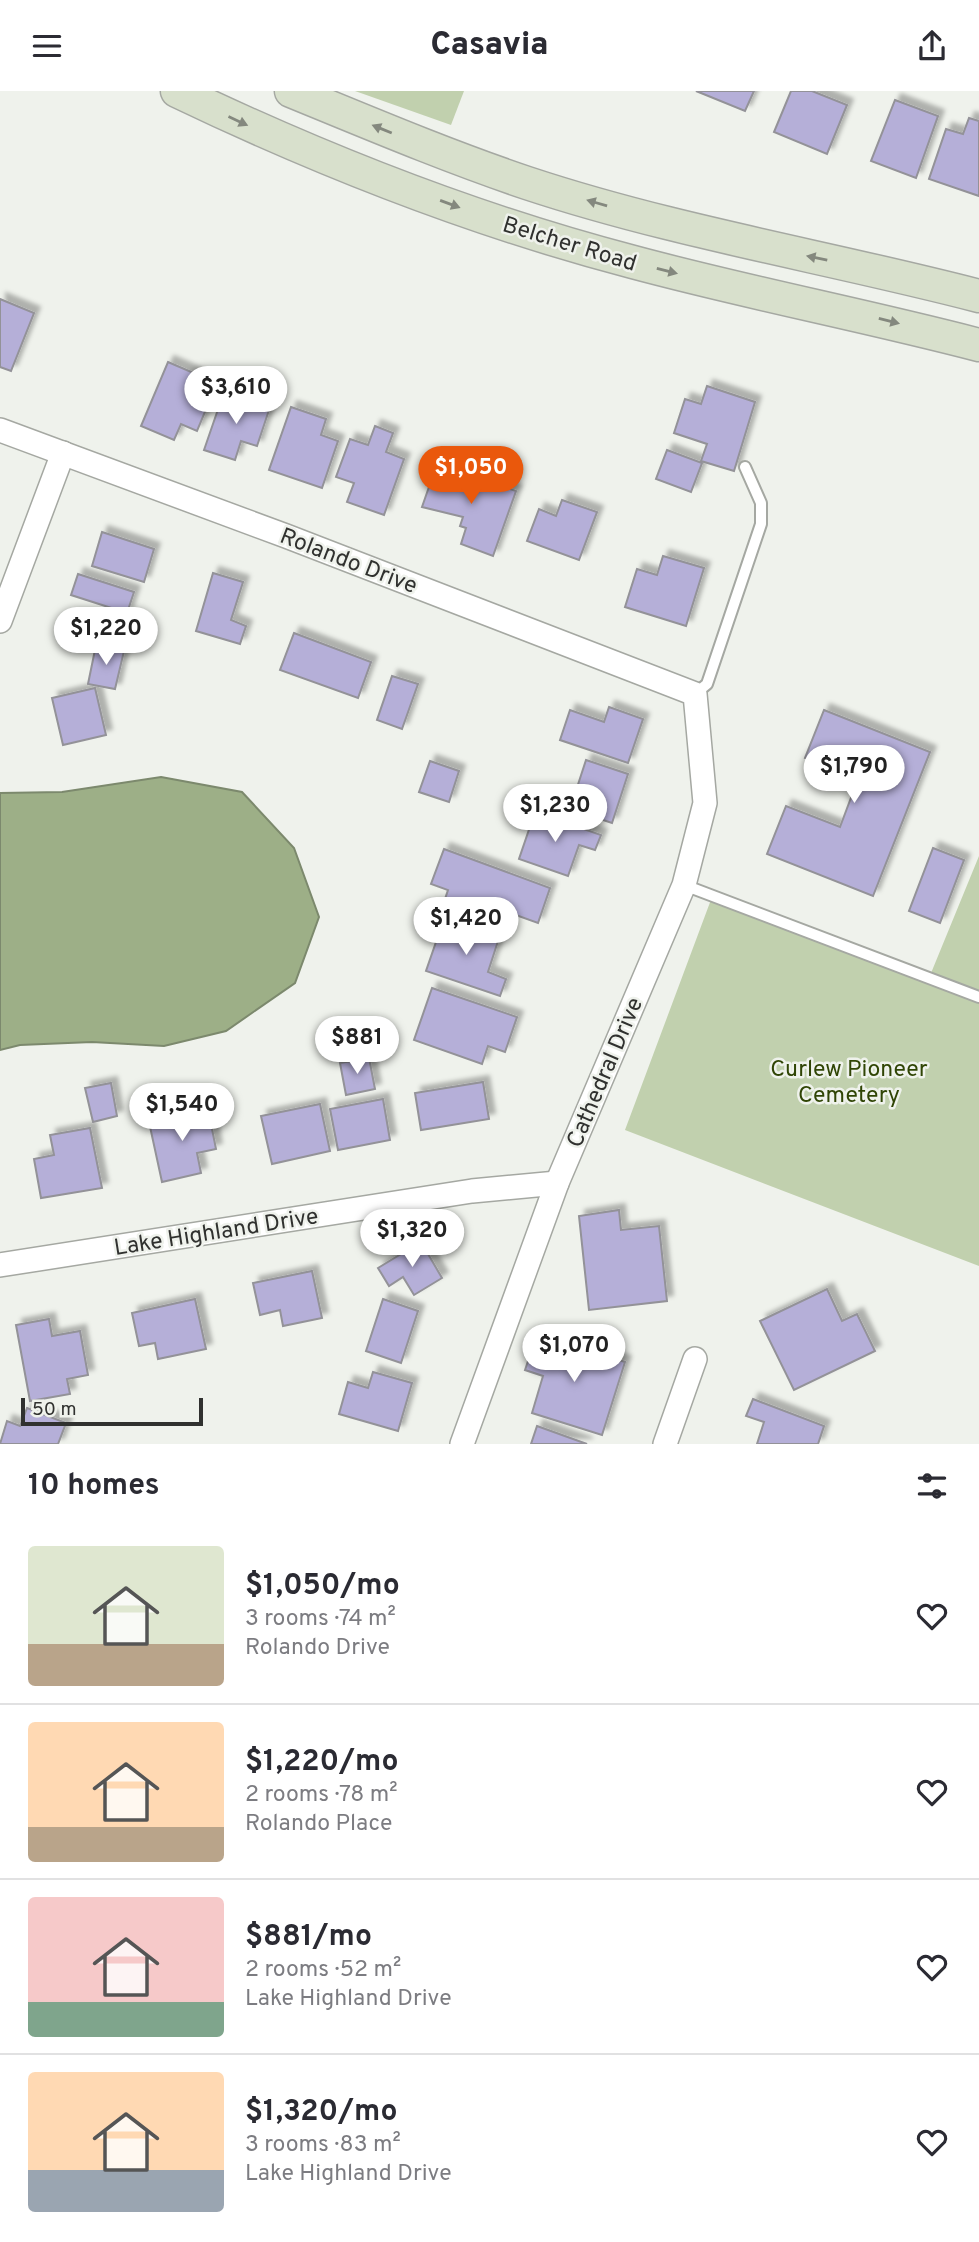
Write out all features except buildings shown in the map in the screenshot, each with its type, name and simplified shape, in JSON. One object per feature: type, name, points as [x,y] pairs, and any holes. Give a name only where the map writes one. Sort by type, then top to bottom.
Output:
[{"type":"main road","name":"Belcher Road","points":[[177,91],[260,130],[395,184],[522,230],[633,262],[885,320],[979,345]]},
{"type":"main road","name":"Belcher Road","points":[[291,91],[400,136],[528,183],[639,215],[979,296]]},
{"type":"street","name":"Rolando Drive","points":[[0,430],[262,527],[695,694]]},
{"type":"street","points":[[0,621],[63,453]]},
{"type":"street","name":"Cathedral Drive","points":[[462,1444],[557,1183],[684,885],[705,803],[695,694]]},
{"type":"street","name":"Lake Highland Drive","points":[[0,1265],[472,1191],[557,1183]]},
{"type":"street","points":[[665,1444],[695,1359]]},
{"type":"lane","points":[[695,694],[707,684],[761,524],[761,503],[745,467]]},
{"type":"lane","points":[[684,885],[979,997]]},
{"type":"green space","points":[[355,91],[464,91],[451,125]]},
{"type":"green space","name":"Curlew Pioneer Cemetery","points":[[979,856],[979,1266],[625,1130],[712,897],[929,978]]},
{"type":"shaded area","points":[[161,777],[242,792],[294,848],[319,917],[295,983],[226,1031],[164,1046],[92,1042],[20,1045],[0,1050],[0,793],[62,792]]}]
